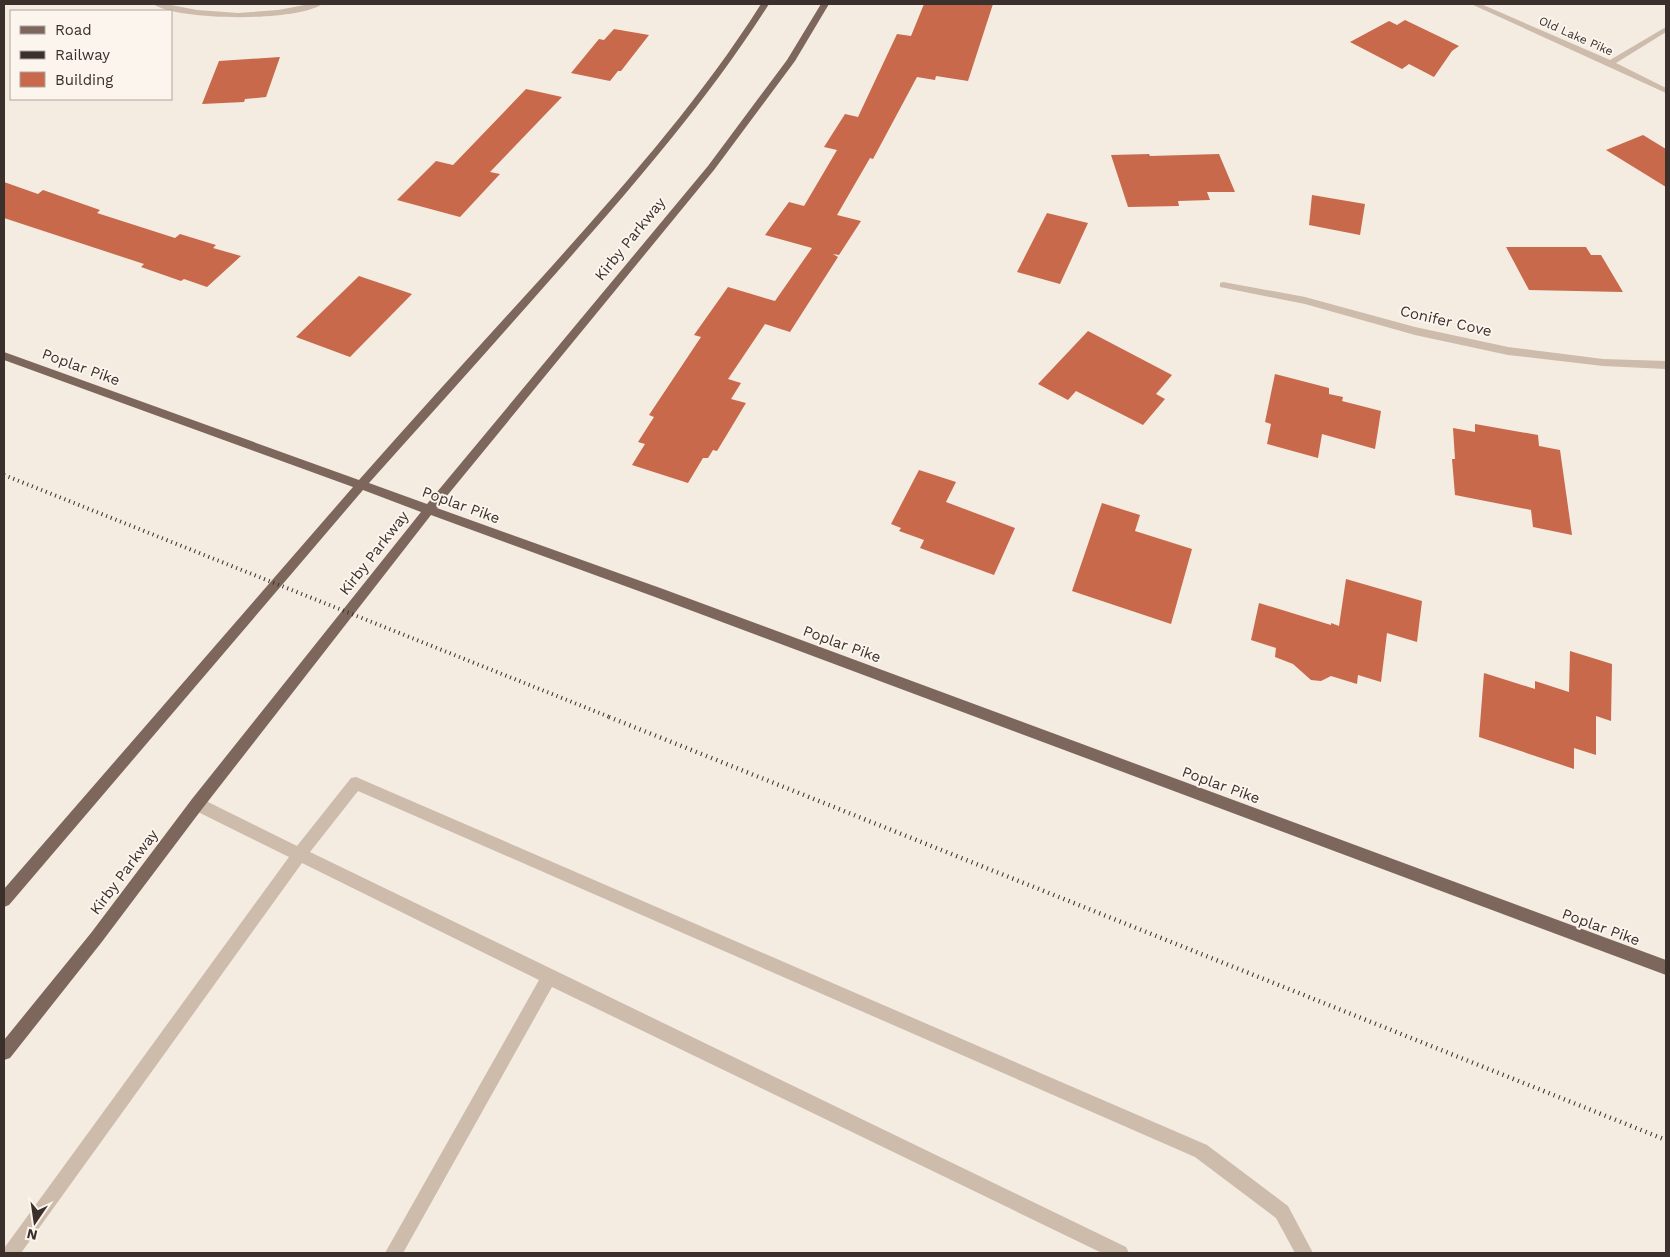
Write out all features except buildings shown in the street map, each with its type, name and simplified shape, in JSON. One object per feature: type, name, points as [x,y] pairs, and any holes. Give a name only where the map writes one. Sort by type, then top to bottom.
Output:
[{"type":"main road","points":[[4,900],[360,486],[588,232],[657,152],[735,51],[766,4]]},
{"type":"main road","name":"Kirby Parkway","points":[[4,1052],[96,938],[197,804],[429,510],[711,168],[790,61],[825,4]]},
{"type":"main road","name":"Poplar Pike","points":[[4,356],[659,593],[1666,968]]},
{"type":"street","points":[[157,4],[189,12],[216,15],[248,15],[280,12],[318,4]]},
{"type":"street","name":"Old Lake Pike","points":[[1475,4],[1610,63],[1666,91]]},
{"type":"street","points":[[1610,63],[1666,29]]},
{"type":"street","name":"Conifer Cove","points":[[1223,285],[1265,291],[1304,300],[1470,344],[1595,362],[1666,365]]},
{"type":"street","points":[[10,1253],[300,854],[356,783],[1201,1151],[1282,1212],[1304,1253]]},
{"type":"street","points":[[197,804],[1120,1253]]},
{"type":"street","points":[[394,1253],[550,977]]},
{"type":"railway","points":[[4,475],[612,718]]},
{"type":"railway","points":[[609,717],[1666,1140]]}]
